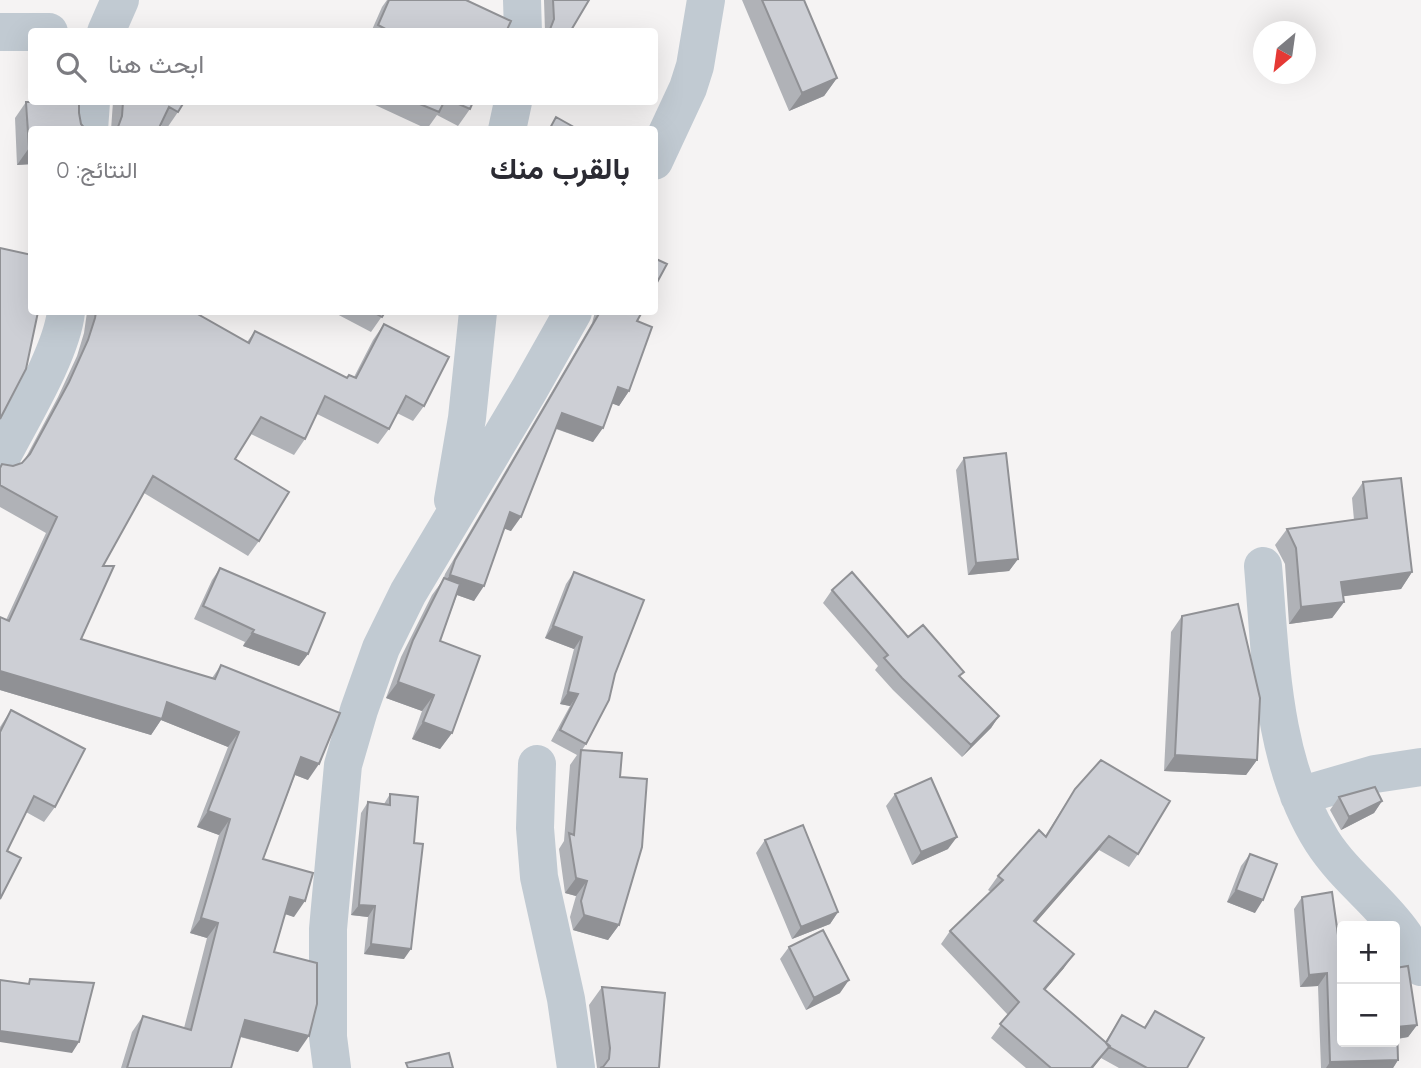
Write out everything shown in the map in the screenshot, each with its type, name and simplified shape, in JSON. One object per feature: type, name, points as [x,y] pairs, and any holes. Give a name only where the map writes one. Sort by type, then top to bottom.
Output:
[{"type":"street","points":[[108,28],[120,0]]},
{"type":"street","points":[[522,0],[523,28]]},
{"type":"street","points":[[658,152],[695,66],[706,0]]},
{"type":"street","points":[[0,32],[28,32]]},
{"type":"street","points":[[89,126],[91,105]]},
{"type":"street","points":[[508,126],[512,105]]},
{"type":"street","points":[[0,460],[47,368],[66,315]]},
{"type":"street","points":[[447,527],[467,418],[478,315]]},
{"type":"street","points":[[332,1068],[328,1037],[328,929],[343,765],[359,710],[382,648],[408,593],[571,315]]},
{"type":"street","points":[[1263,566],[1276,711],[1298,796],[1321,840],[1337,863],[1403,934],[1421,967]]},
{"type":"street","points":[[537,764],[535,828],[539,877],[566,999],[576,1068]]},
{"type":"street","points":[[1298,796],[1375,774],[1421,767]]},
{"type":"building","points":[[389,0],[466,0],[511,21],[508,28],[384,28],[378,25]]},
{"type":"building","points":[[553,0],[589,0],[572,28],[551,28],[554,19]]},
{"type":"building","points":[[762,0],[804,0],[837,78],[802,93]]},
{"type":"building","points":[[26,102],[28,105],[79,105],[83,126],[28,126],[28,133]]},
{"type":"building","points":[[123,105],[182,105],[178,112],[169,107],[160,126],[118,126]]},
{"type":"building","points":[[422,105],[442,105],[439,112]]},
{"type":"building","points":[[556,117],[572,126],[551,126]]},
{"type":"building","points":[[0,248],[28,254],[28,315],[37,315],[26,369],[0,419]]},
{"type":"building","points":[[658,260],[667,264],[658,281]]},
{"type":"building","points":[[96,315],[199,315],[249,343],[255,331],[347,378],[349,375],[356,378],[384,324],[449,357],[424,406],[406,396],[389,429],[325,396],[305,439],[261,417],[235,459],[289,492],[259,541],[153,476],[103,566],[114,566],[81,639],[215,679],[221,665],[340,713],[319,764],[301,757],[263,859],[313,873],[305,901],[290,897],[274,952],[317,963],[317,1004],[309,1036],[245,1020],[231,1068],[127,1068],[143,1016],[191,1030],[218,923],[201,918],[230,819],[208,811],[239,732],[167,702],[162,719],[0,671],[0,617],[9,621],[57,517],[0,485],[0,468],[2,464],[13,466],[22,463],[30,454],[69,382]]},
{"type":"building","points":[[598,315],[640,315],[637,321],[652,327],[629,391],[618,387],[603,428],[562,413],[521,517],[510,512],[484,586],[450,575],[455,560]]},
{"type":"building","points":[[1006,453],[1018,559],[976,563],[964,458]]},
{"type":"building","points":[[1401,478],[1412,572],[1341,582],[1344,602],[1301,607],[1296,548],[1287,529],[1367,518],[1363,482]]},
{"type":"building","points":[[220,568],[325,613],[308,654],[252,633],[254,630],[203,606]]},
{"type":"building","points":[[574,572],[644,600],[615,674],[609,700],[586,744],[560,730],[578,694],[568,692],[582,637],[553,626]]},
{"type":"building","points":[[852,572],[908,637],[923,625],[964,672],[959,676],[999,716],[971,745],[884,658],[888,655],[832,590]]},
{"type":"building","points":[[444,578],[460,584],[440,641],[480,656],[452,733],[423,722],[434,695],[398,682],[413,640]]},
{"type":"building","points":[[1238,604],[1260,698],[1257,760],[1175,755],[1182,616]]},
{"type":"building","points":[[11,710],[85,749],[55,807],[34,796],[7,851],[21,858],[0,899],[0,732]]},
{"type":"building","points":[[581,750],[622,753],[620,777],[647,779],[642,847],[619,925],[584,915],[581,901],[587,881],[576,878],[569,833],[574,835]]},
{"type":"building","points":[[1101,760],[1170,801],[1138,854],[1109,836],[1034,921],[1074,954],[1044,989],[1110,1046],[1091,1068],[1051,1068],[1000,1024],[1019,1002],[950,931],[1003,880],[998,876],[1039,830],[1046,837],[1075,789]]},
{"type":"building","points":[[931,778],[957,837],[921,852],[895,794]]},
{"type":"building","points":[[1375,787],[1382,801],[1349,817],[1339,797]]},
{"type":"building","points":[[390,794],[418,797],[414,843],[423,844],[411,949],[371,944],[375,906],[359,905],[368,802],[390,805]]},
{"type":"building","points":[[803,825],[838,912],[801,927],[765,840]]},
{"type":"building","points":[[1250,854],[1277,864],[1263,900],[1236,890]]},
{"type":"building","points":[[1332,892],[1337,928],[1337,1047],[1398,1047],[1398,1060],[1330,1062],[1327,973],[1309,975],[1302,897]]},
{"type":"building","points":[[823,930],[849,980],[814,998],[789,947]]},
{"type":"building","points":[[1408,966],[1417,1025],[1400,1027],[1400,967]]},
{"type":"building","points":[[30,979],[94,983],[79,1042],[0,1031],[0,980],[29,984]]},
{"type":"building","points":[[602,987],[665,993],[659,1068],[600,1068],[609,1059],[610,1048]]},
{"type":"building","points":[[1155,1011],[1204,1038],[1187,1068],[1147,1068],[1106,1043],[1122,1015],[1145,1028]]},
{"type":"building","points":[[449,1053],[453,1068],[408,1068],[406,1063]]}]
